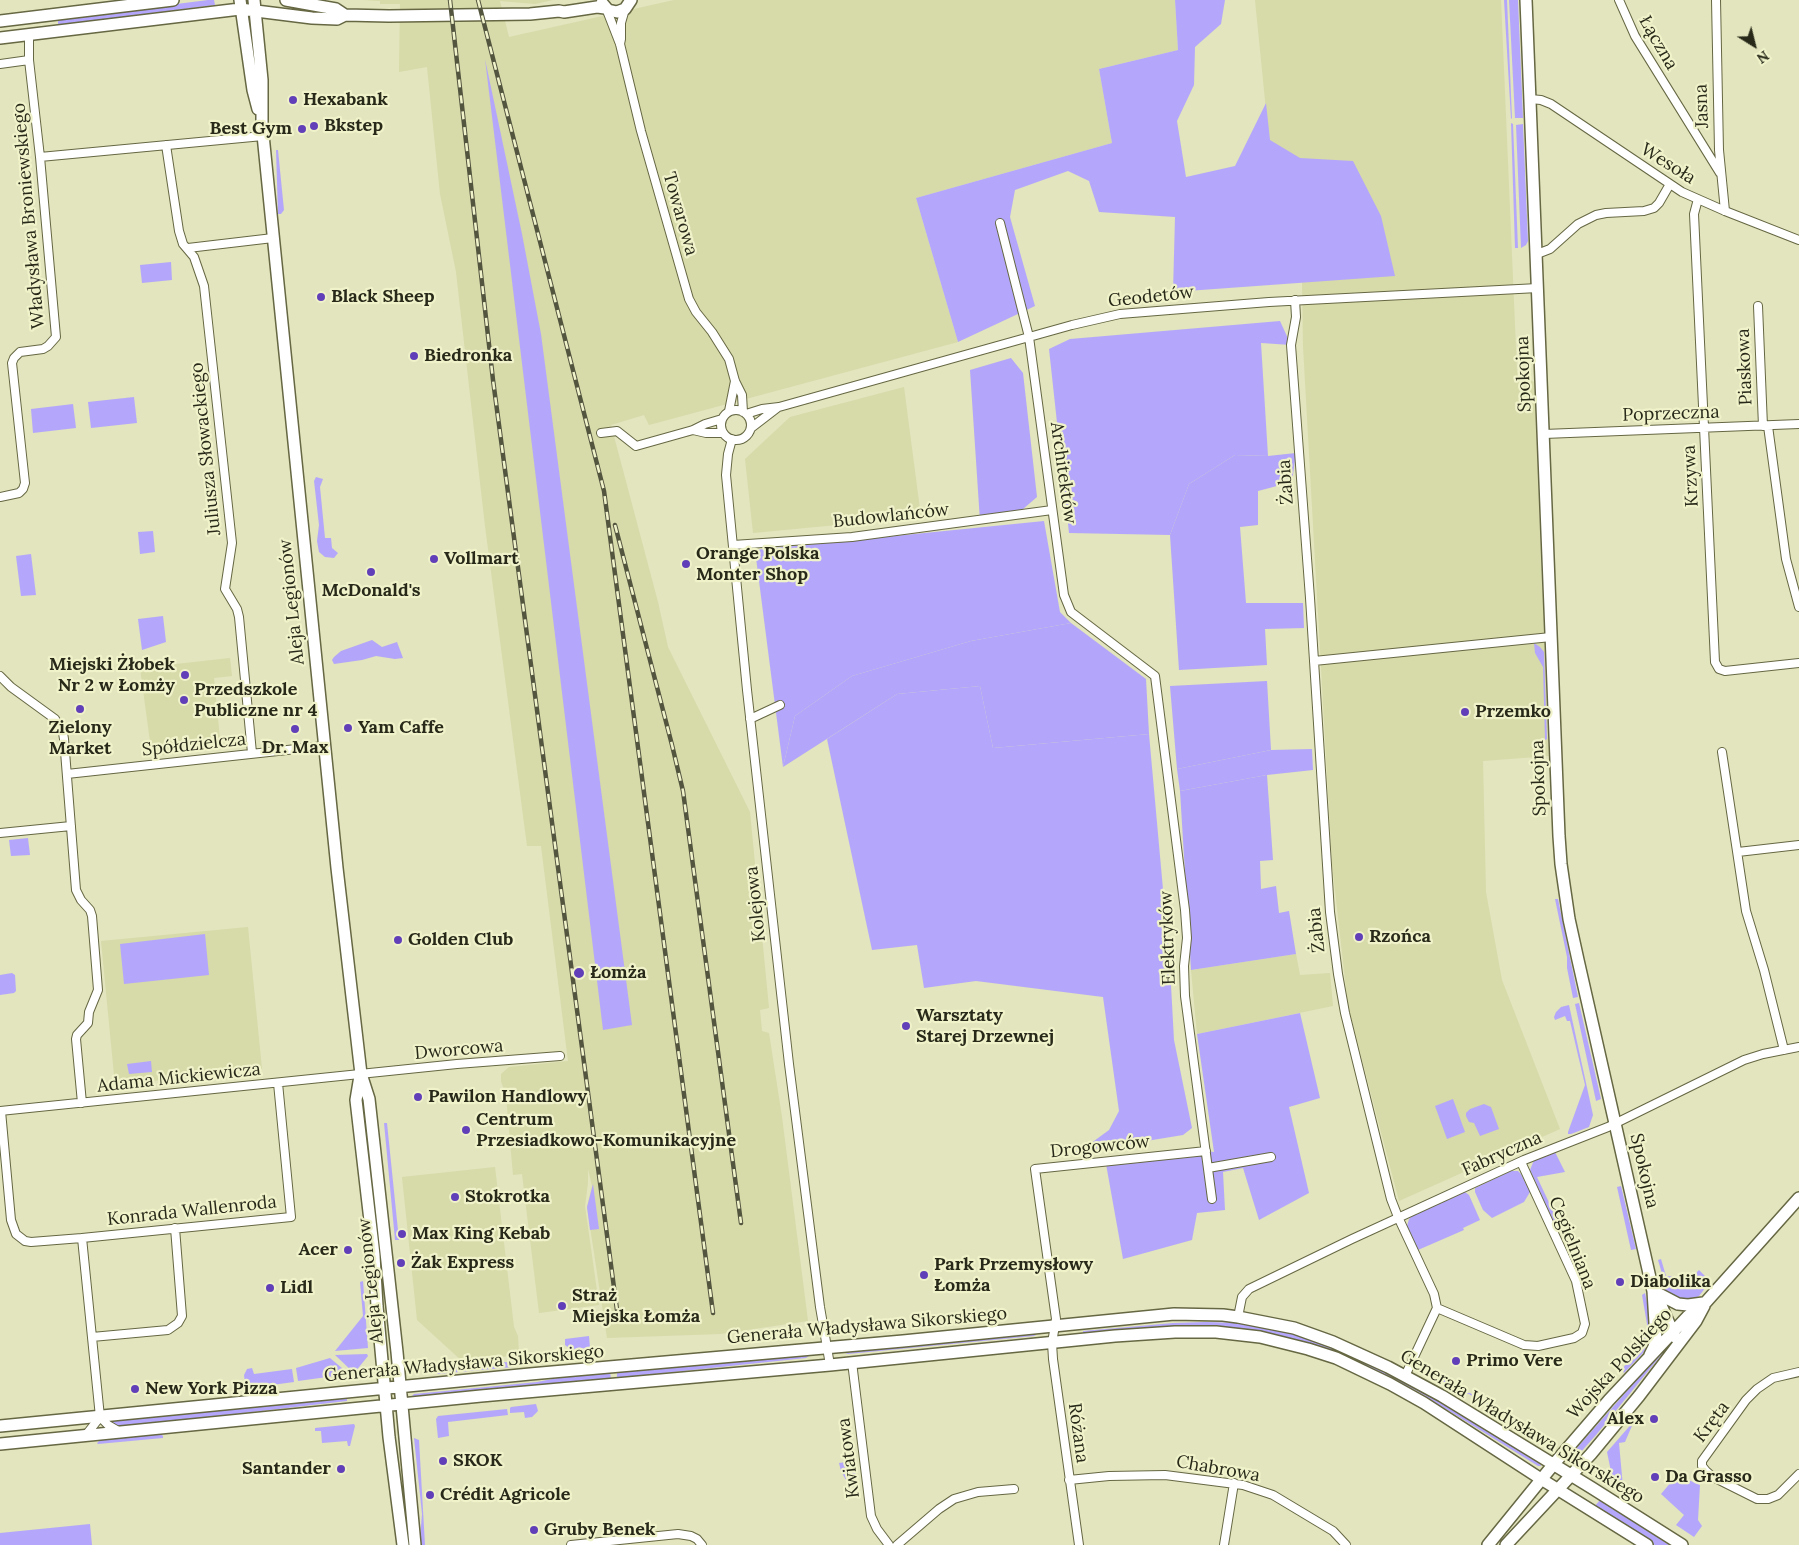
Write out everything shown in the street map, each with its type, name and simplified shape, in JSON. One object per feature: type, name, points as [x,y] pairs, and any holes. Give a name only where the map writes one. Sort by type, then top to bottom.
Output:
[{"type":"main road","points":[[0,21],[172,0]]},
{"type":"main road","points":[[286,0],[336,9],[345,15]]},
{"type":"main road","points":[[559,11],[562,8],[587,0]]},
{"type":"main road","name":"Spokojna","points":[[1526,0],[1559,836],[1569,919],[1653,1291],[1656,1339],[1650,1355]]},
{"type":"main road","points":[[0,38],[240,4],[312,18],[337,19],[345,15],[519,15],[564,12],[604,5],[617,12],[630,2]]},
{"type":"main road","name":"Aleja Legionów","points":[[240,4],[253,90],[263,131]]},
{"type":"main road","name":"Aleja Legionów","points":[[255,6],[262,80],[263,131],[324,746],[360,1074],[369,1099],[402,1404],[415,1545]]},
{"type":"main road","name":"Aleja Legionów","points":[[360,1074],[356,1100],[374,1255],[376,1306],[384,1389],[403,1545]]},
{"type":"main road","name":"Wojska Polskiego","points":[[1488,1545],[1552,1465],[1650,1355],[1688,1316],[1706,1302],[1799,1198]]},
{"type":"main road","points":[[1653,1291],[1678,1304],[1695,1305],[1706,1302]]},
{"type":"main road","name":"Spokojna","points":[[1653,1291],[1660,1302],[1678,1345]]},
{"type":"main road","name":"Wojska Polskiego","points":[[1506,1545],[1559,1490],[1639,1396],[1696,1321],[1706,1302]]},
{"type":"main road","name":"Generała Władysława Sikorskiego","points":[[0,1426],[1174,1314],[1207,1314],[1273,1323],[1314,1334],[1406,1376],[1442,1396],[1682,1545]]},
{"type":"main road","name":"Generała Władysława Sikorskiego","points":[[0,1444],[1161,1332],[1196,1332],[1253,1336],[1299,1346],[1336,1358],[1424,1403],[1647,1545]]},
{"type":"street","name":"Łączna","points":[[1618,0],[1634,36],[1722,176]]},
{"type":"street","name":"Jasna","points":[[1716,0],[1718,124],[1725,211]]},
{"type":"street","name":"Towarowa","points":[[620,44],[621,23],[630,2]]},
{"type":"street","name":"Towarowa","points":[[604,5],[620,44],[641,131],[689,299],[729,359],[735,382],[742,395],[745,413]]},
{"type":"street","name":"Władysława Broniewskiego","points":[[0,497],[19,493],[25,483],[12,363],[20,352],[48,346],[56,337],[40,157],[29,60],[29,34]]},
{"type":"street","points":[[0,64],[29,60]]},
{"type":"street","name":"Wesoła","points":[[1530,99],[1541,100],[1550,104],[1670,184],[1698,199],[1799,240]]},
{"type":"street","points":[[40,157],[166,145],[263,131]]},
{"type":"street","name":"Juliusza Słowackiego","points":[[166,145],[179,231],[183,244],[194,257],[204,286],[232,543],[225,590],[237,609],[239,617],[252,753]]},
{"type":"street","points":[[1537,254],[1550,249],[1578,224],[1592,217],[1606,213],[1644,211],[1654,208],[1670,184]]},
{"type":"street","name":"Krzywa","points":[[1698,199],[1694,214],[1716,666],[1725,671],[1799,664]]},
{"type":"street","name":"Architektów","points":[[1000,223],[1028,337],[1064,595],[1071,612],[1155,676]]},
{"type":"street","points":[[188,248],[273,238]]},
{"type":"street","name":"Geodetów","points":[[745,413],[779,407],[1072,325],[1120,314],[1295,300],[1538,288]]},
{"type":"street","name":"Żabia","points":[[1295,300],[1296,317],[1291,345],[1330,912],[1345,1014],[1388,1188],[1398,1217]]},
{"type":"street","name":"Piaskowa","points":[[1758,306],[1765,426],[1786,559],[1799,607]]},
{"type":"street","points":[[601,433],[617,431],[636,446],[693,430],[722,419],[729,411],[735,382]]},
{"type":"street","points":[[693,430],[706,433],[723,433],[732,439],[742,439],[751,428],[779,407]]},
{"type":"street","points":[[729,411],[739,410],[745,413],[750,420],[751,428]]},
{"type":"street","points":[[722,419],[723,433]]},
{"type":"street","name":"Poprzeczna","points":[[1544,434],[1799,424]]},
{"type":"street","name":"Kolejowa","points":[[732,439],[726,468],[750,718],[789,1064],[820,1307],[830,1365]]},
{"type":"street","name":"Budowlańców","points":[[733,545],[852,537],[1052,510]]},
{"type":"street","points":[[1314,661],[1551,637]]},
{"type":"street","points":[[0,676],[11,687],[52,717],[57,722],[64,739],[76,890],[92,916],[98,990],[89,1012],[88,1023],[77,1035],[76,1039],[82,1103]]},
{"type":"street","name":"Elektryków","points":[[1155,676],[1185,910],[1187,938],[1184,966],[1185,996],[1212,1199]]},
{"type":"street","points":[[750,718],[780,705]]},
{"type":"street","name":"Spółdzielcza","points":[[67,774],[324,746]]},
{"type":"street","points":[[1722,752],[1746,911],[1764,970],[1784,1050]]},
{"type":"street","points":[[0,833],[71,826]]},
{"type":"street","points":[[1738,852],[1799,845]]},
{"type":"street","name":"Fabryczna","points":[[1238,1317],[1242,1297],[1249,1289],[1398,1217],[1614,1123],[1744,1060],[1757,1055],[1799,1047]]},
{"type":"street","name":"Dworcowa","points":[[360,1074],[560,1056]]},
{"type":"street","name":"Adama Mickiewicza","points":[[0,1111],[360,1074]]},
{"type":"street","name":"Konrada Wallenroda","points":[[0,1111],[11,1220],[16,1234],[25,1241],[31,1242],[82,1238],[291,1216],[278,1083]]},
{"type":"street","name":"Drogowców","points":[[1056,1326],[1035,1169],[1206,1151]]},
{"type":"street","points":[[1208,1168],[1271,1158]]},
{"type":"street","name":"Cegielniana","points":[[1437,1308],[1529,1346],[1538,1346],[1574,1338],[1584,1328],[1585,1324],[1576,1281],[1521,1162]]},
{"type":"street","points":[[1398,1217],[1434,1294],[1437,1308],[1406,1376]]},
{"type":"street","points":[[92,1337],[168,1330],[178,1324],[182,1316],[175,1228]]},
{"type":"street","points":[[82,1238],[100,1417],[108,1425],[120,1432]]},
{"type":"street","name":"Różana","points":[[1056,1326],[1052,1343],[1079,1545]]},
{"type":"street","name":"Kwiatowa","points":[[852,1362],[871,1516],[877,1529],[889,1545]]},
{"type":"street","name":"Kręta","points":[[1799,1372],[1773,1378],[1757,1389],[1746,1400],[1702,1461],[1702,1466],[1713,1477],[1757,1499],[1768,1499],[1778,1495],[1799,1474]]},
{"type":"street","points":[[86,1436],[100,1417]]},
{"type":"street","name":"Chabrowa","points":[[1069,1480],[1147,1474],[1181,1476],[1234,1483],[1259,1489],[1273,1495],[1333,1531],[1346,1545]]},
{"type":"street","points":[[1224,1545],[1234,1483]]},
{"type":"street","points":[[897,1545],[938,1509],[954,1499],[978,1492],[1014,1489]]},
{"type":"street","points":[[570,1545],[678,1534],[691,1536],[702,1545]]},
{"type":"shaded area","points":[[214,0],[215,5],[58,25],[58,19]]},
{"type":"shaded area","points":[[364,0],[553,0],[535,4],[500,1],[509,37],[674,0],[1175,0],[1178,50],[1099,69],[1112,143],[916,198],[958,342],[649,425],[644,415],[611,425],[658,602],[668,647],[750,812],[769,1008],[760,1010],[762,1031],[769,1033],[782,1117],[808,1321],[720,1334],[607,1338],[587,1207],[592,1186],[588,1169],[585,1206],[599,1305],[539,1313],[522,1174],[513,1175],[506,1096],[501,1081],[501,1074],[509,1067],[568,1061],[541,846],[527,846],[485,526],[456,272],[440,194],[427,67],[399,72],[400,4],[380,4],[380,1]]},
{"type":"shaded area","points":[[1175,0],[1225,0],[1221,24],[1195,47],[1194,85],[1177,121],[1186,177],[1235,166],[1266,103],[1270,140],[1300,158],[1353,161],[1381,216],[1395,276],[1173,292],[1175,217],[1099,212],[1089,181],[1068,171],[1015,190],[1010,217],[1035,306],[958,342],[916,198],[1112,143],[1099,69],[1178,50]]},
{"type":"shaded area","points":[[1255,0],[1501,0],[1517,372],[1534,382],[1549,756],[1483,761],[1486,892],[1502,980],[1560,1129],[1399,1201],[1348,1006],[1332,864],[1303,346],[1302,280],[1269,140]]},
{"type":"shaded area","points":[[1504,0],[1507,0],[1511,119]]},
{"type":"shaded area","points":[[1509,0],[1518,0],[1523,118],[1515,118]]},
{"type":"shaded area","points":[[485,59],[541,334],[632,1025],[603,1030]]},
{"type":"shaded area","points":[[1511,123],[1513,124],[1518,248],[1515,248]]},
{"type":"shaded area","points":[[1523,124],[1528,241],[1521,248],[1516,125]]},
{"type":"shaded area","points":[[276,150],[278,150],[284,210],[281,214],[278,214]]},
{"type":"shaded area","points":[[171,262],[172,280],[142,283],[140,265]]},
{"type":"shaded area","points":[[1280,321],[1291,345],[1261,343],[1268,456],[1235,455],[1189,484],[1170,535],[1069,533],[1049,349],[1070,339]]},
{"type":"shaded area","points":[[1011,358],[1023,373],[1037,497],[1016,515],[980,521],[970,370]]},
{"type":"shaded area","points":[[904,387],[921,517],[753,533],[745,459],[790,417]]},
{"type":"shaded area","points":[[134,397],[137,423],[91,428],[88,402]]},
{"type":"shaded area","points":[[73,404],[76,428],[33,433],[31,409]]},
{"type":"shaded area","points":[[1296,453],[1292,482],[1258,491],[1258,525],[1240,527],[1246,603],[1303,603],[1304,628],[1265,629],[1267,665],[1179,670],[1170,535],[1189,484],[1235,455],[1268,456]]},
{"type":"shaded area","points":[[316,477],[323,479],[320,487],[325,538],[331,538],[332,548],[338,553],[334,558],[325,557],[319,552],[317,541],[319,525],[314,481]]},
{"type":"shaded area","points":[[1044,521],[1060,612],[1071,623],[971,641],[852,676],[795,716],[783,767],[755,550]]},
{"type":"shaded area","points":[[153,531],[155,552],[140,554],[138,532]]},
{"type":"shaded area","points":[[31,554],[36,595],[21,596],[16,556]]},
{"type":"shaded area","points":[[163,616],[166,642],[142,650],[138,619]]},
{"type":"shaded area","points":[[1071,623],[1146,679],[1149,734],[993,748],[980,686],[897,694],[783,767],[795,716],[852,676],[971,641]]},
{"type":"shaded area","points":[[372,640],[382,647],[397,642],[403,658],[395,659],[376,656],[334,664],[332,660],[341,651]]},
{"type":"shaded area","points":[[1534,643],[1544,652],[1547,739],[1545,740],[1543,667],[1535,653]]},
{"type":"shaded area","points":[[230,658],[232,676],[214,678],[221,749],[152,756],[140,668]]},
{"type":"shaded area","points":[[1267,681],[1271,750],[1177,769],[1170,686]]},
{"type":"shaded area","points":[[980,686],[993,748],[1149,734],[1170,967],[1174,1040],[1192,1128],[1183,1135],[1073,1153],[1109,1130],[1119,1111],[1103,997],[976,981],[924,988],[917,945],[872,950],[827,739],[897,694]]},
{"type":"shaded area","points":[[1312,749],[1313,770],[1267,775],[1180,791],[1177,769],[1271,750]]},
{"type":"shaded area","points":[[1267,775],[1273,860],[1260,861],[1261,889],[1276,886],[1279,913],[1289,911],[1296,954],[1191,970],[1180,791]]},
{"type":"shaded area","points":[[28,838],[30,855],[11,856],[9,840]]},
{"type":"shaded area","points":[[1555,899],[1558,899],[1578,997],[1573,998]]},
{"type":"shaded area","points":[[248,927],[262,1069],[115,1085],[101,941]]},
{"type":"shaded area","points":[[205,934],[209,975],[124,984],[120,944]]},
{"type":"shaded area","points":[[1296,954],[1300,975],[1330,973],[1333,1006],[1197,1034],[1191,970]]},
{"type":"shaded area","points":[[12,973],[15,975],[16,991],[0,995],[0,975]]},
{"type":"shaded area","points":[[1579,1003],[1601,1099],[1596,1101],[1575,1004]]},
{"type":"shaded area","points":[[1569,1005],[1593,1115],[1589,1127],[1571,1134],[1568,1134],[1568,1132],[1585,1085],[1570,1021],[1567,1021],[1565,1016],[1555,1020],[1554,1017],[1561,1007]]},
{"type":"shaded area","points":[[1300,1013],[1320,1098],[1289,1107],[1309,1193],[1259,1220],[1243,1168],[1223,1172],[1225,1210],[1197,1213],[1192,1240],[1123,1259],[1106,1164],[1206,1151],[1214,1152],[1197,1034]]},
{"type":"shaded area","points":[[151,1061],[152,1072],[129,1074],[127,1064]]},
{"type":"shaded area","points":[[1453,1099],[1465,1132],[1447,1139],[1435,1106]]},
{"type":"shaded area","points":[[1484,1104],[1491,1107],[1499,1129],[1480,1136],[1474,1123],[1469,1122],[1466,1113],[1470,1109]]},
{"type":"shaded area","points":[[384,1123],[387,1123],[399,1240],[395,1240]]},
{"type":"shaded area","points":[[1555,1152],[1565,1172],[1537,1177],[1560,1226],[1556,1227],[1530,1170],[1534,1160]]},
{"type":"shaded area","points":[[495,1167],[519,1355],[462,1361],[417,1320],[402,1177]]},
{"type":"shaded area","points":[[1511,1171],[1518,1171],[1521,1174],[1530,1192],[1524,1202],[1492,1218],[1483,1210],[1475,1188]]},
{"type":"shaded area","points":[[593,1184],[599,1229],[590,1230],[587,1207]]},
{"type":"shaded area","points":[[1621,1186],[1636,1249],[1631,1250],[1617,1187]]},
{"type":"shaded area","points":[[1465,1192],[1469,1195],[1480,1220],[1463,1228],[1464,1230],[1418,1250],[1407,1226],[1409,1219]]},
{"type":"shaded area","points":[[1661,1259],[1666,1276],[1691,1278],[1699,1270],[1706,1277],[1701,1283],[1706,1287],[1699,1296],[1691,1300],[1681,1301],[1667,1295],[1662,1289],[1666,1287],[1658,1260]]},
{"type":"shaded area","points":[[363,1281],[368,1348],[335,1351],[363,1316],[360,1282]]},
{"type":"shaded area","points":[[1645,1293],[1651,1323],[1651,1338],[1643,1353],[1624,1373],[1622,1369],[1640,1348],[1648,1330],[1642,1295]]},
{"type":"shaded area","points":[[1206,1322],[1242,1323],[1295,1334],[1317,1341],[1429,1393],[1540,1463],[1541,1466],[1538,1466],[1417,1391],[1353,1360],[1305,1342],[1261,1332],[1208,1326],[1149,1327],[1083,1334],[1083,1331]]},
{"type":"shaded area","points":[[1036,1333],[1034,1336],[845,1353]]},
{"type":"shaded area","points":[[589,1336],[590,1348],[570,1349],[565,1345],[565,1339]]},
{"type":"shaded area","points":[[1663,1350],[1665,1351],[1596,1435],[1571,1463],[1568,1462],[1568,1458]]},
{"type":"shaded area","points":[[367,1354],[368,1356],[355,1372],[335,1355]]},
{"type":"shaded area","points":[[809,1356],[806,1358],[617,1378],[617,1371]]},
{"type":"shaded area","points":[[330,1358],[349,1374],[298,1381],[296,1368]]},
{"type":"shaded area","points":[[527,1360],[513,1367],[437,1374],[439,1369]]},
{"type":"shaded area","points":[[1423,1366],[1451,1379],[1452,1384],[1465,1393],[1470,1393],[1499,1409],[1495,1411],[1469,1394],[1465,1394],[1423,1370]]},
{"type":"shaded area","points":[[252,1368],[254,1374],[292,1369],[294,1382],[249,1388],[245,1383],[244,1375],[247,1369]]},
{"type":"shaded area","points":[[610,1371],[611,1379],[412,1396],[414,1394],[537,1382]]},
{"type":"shaded area","points":[[347,1397],[347,1401],[124,1427],[115,1425],[110,1421]]},
{"type":"shaded area","points":[[536,1404],[538,1411],[532,1417],[525,1418],[524,1412],[510,1413],[511,1407]]},
{"type":"shaded area","points":[[507,1409],[508,1415],[448,1422],[449,1436],[438,1438],[436,1419],[438,1416]]},
{"type":"shaded area","points":[[1634,1421],[1625,1442],[1619,1443],[1623,1487],[1616,1488],[1607,1452]]},
{"type":"shaded area","points":[[354,1424],[350,1446],[348,1446],[347,1441],[322,1443],[321,1431],[315,1431],[315,1428]]},
{"type":"shaded area","points":[[160,1433],[163,1438],[97,1443],[100,1440]]},
{"type":"shaded area","points":[[414,1438],[419,1440],[425,1545],[422,1545],[420,1539],[422,1514]]},
{"type":"shaded area","points":[[854,1461],[858,1492],[847,1482],[839,1463]]},
{"type":"shaded area","points":[[1677,1475],[1700,1485],[1698,1520],[1702,1526],[1694,1537],[1676,1525],[1684,1515],[1661,1494]]},
{"type":"shaded area","points":[[1600,1500],[1669,1545],[1655,1545],[1594,1507]]},
{"type":"shaded area","points":[[90,1524],[92,1545],[0,1545],[0,1533]]},
{"type":"railway","points":[[450,0],[493,380],[617,1310]]},
{"type":"railway","points":[[478,0],[604,491],[713,1313]]},
{"type":"railway","points":[[615,525],[683,791],[741,1223]]},
{"type":"place","name":"Hexabank","points":[[293,100]]},
{"type":"place","name":"Bkstep","points":[[314,126]]},
{"type":"place","name":"Best Gym","points":[[302,129]]},
{"type":"place","name":"Black Sheep","points":[[321,297]]},
{"type":"place","name":"Biedronka","points":[[414,356]]},
{"type":"place","name":"Vollmart","points":[[434,559]]},
{"type":"place","name":"Orange Polska Monter Shop","points":[[686,564]]},
{"type":"place","name":"McDonald's","points":[[371,572]]},
{"type":"place","name":"Miejski Żłobek Nr 2 w Łomży","points":[[185,675]]},
{"type":"place","name":"Przedszkole Publiczne nr 4","points":[[184,700]]},
{"type":"place","name":"Zielony Market","points":[[80,709]]},
{"type":"place","name":"Przemko","points":[[1465,712]]},
{"type":"place","name":"Yam Caffe","points":[[348,728]]},
{"type":"place","name":"Dr. Max","points":[[295,729]]},
{"type":"place","name":"Rzońca","points":[[1359,937]]},
{"type":"place","name":"Golden Club","points":[[398,940]]},
{"type":"place","name":"Łomża","points":[[579,973]]},
{"type":"place","name":"Warsztaty Starej Drzewnej","points":[[906,1026]]},
{"type":"place","name":"Pawilon Handlowy","points":[[418,1097]]},
{"type":"place","name":"Centrum Przesiadkowo-Komunikacyjne","points":[[466,1130]]},
{"type":"place","name":"Stokrotka","points":[[455,1197]]},
{"type":"place","name":"Max King Kebab","points":[[402,1234]]},
{"type":"place","name":"Acer","points":[[348,1250]]},
{"type":"place","name":"Żak Express","points":[[401,1263]]},
{"type":"place","name":"Park Przemysłowy Łomża","points":[[924,1275]]},
{"type":"place","name":"Diabolika","points":[[1620,1282]]},
{"type":"place","name":"Lidl","points":[[270,1288]]},
{"type":"place","name":"Straż Miejska Łomża","points":[[562,1306]]},
{"type":"place","name":"Primo Vere","points":[[1456,1361]]},
{"type":"place","name":"New York Pizza","points":[[135,1389]]},
{"type":"place","name":"Alex","points":[[1654,1419]]},
{"type":"place","name":"SKOK","points":[[443,1461]]},
{"type":"place","name":"Santander","points":[[341,1469]]},
{"type":"place","name":"Da Grasso","points":[[1655,1477]]},
{"type":"place","name":"Crédit Agricole","points":[[430,1495]]},
{"type":"place","name":"Gruby Benek","points":[[534,1530]]}]
